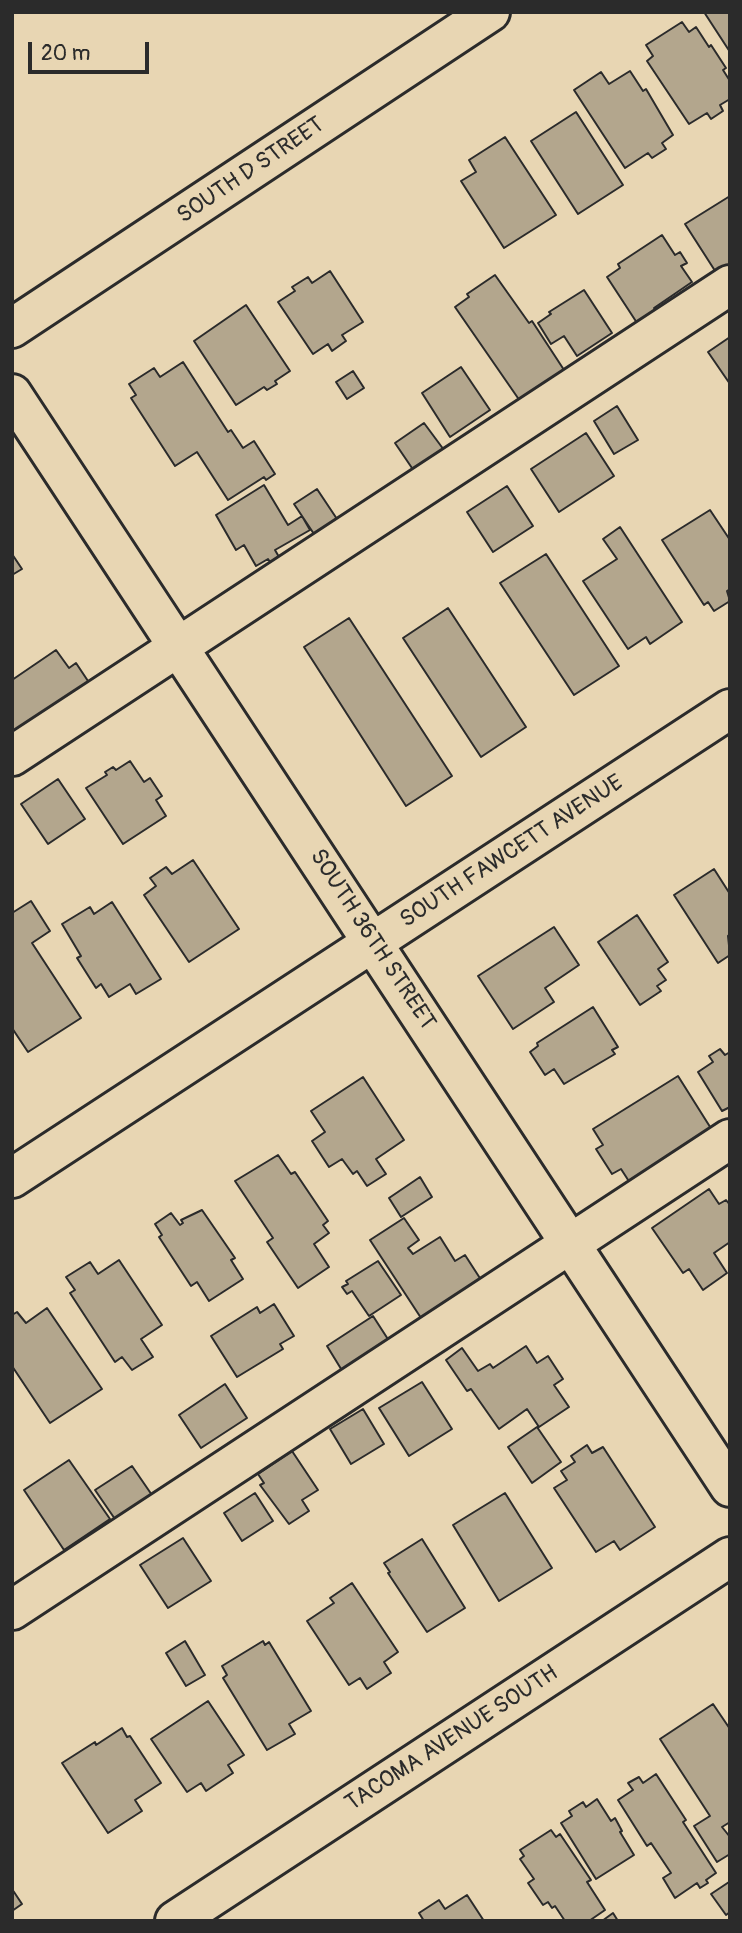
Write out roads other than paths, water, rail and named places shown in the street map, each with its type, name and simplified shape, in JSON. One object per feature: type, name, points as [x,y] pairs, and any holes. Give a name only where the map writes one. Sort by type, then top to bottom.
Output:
[{"type":"street","name":"SOUTH D STREET","points":[[12,328],[489,12]]},
{"type":"street","points":[[12,756],[730,285]]},
{"type":"street","name":"SOUTH 36TH STREET","points":[[12,394],[730,1487]]},
{"type":"street","name":"SOUTH FAWCETT AVENUE","points":[[12,1178],[730,709]]},
{"type":"street","points":[[12,1610],[730,1139]]},
{"type":"street","name":"TACOMA AVENUE SOUTH","points":[[175,1921],[730,1557]]}]
